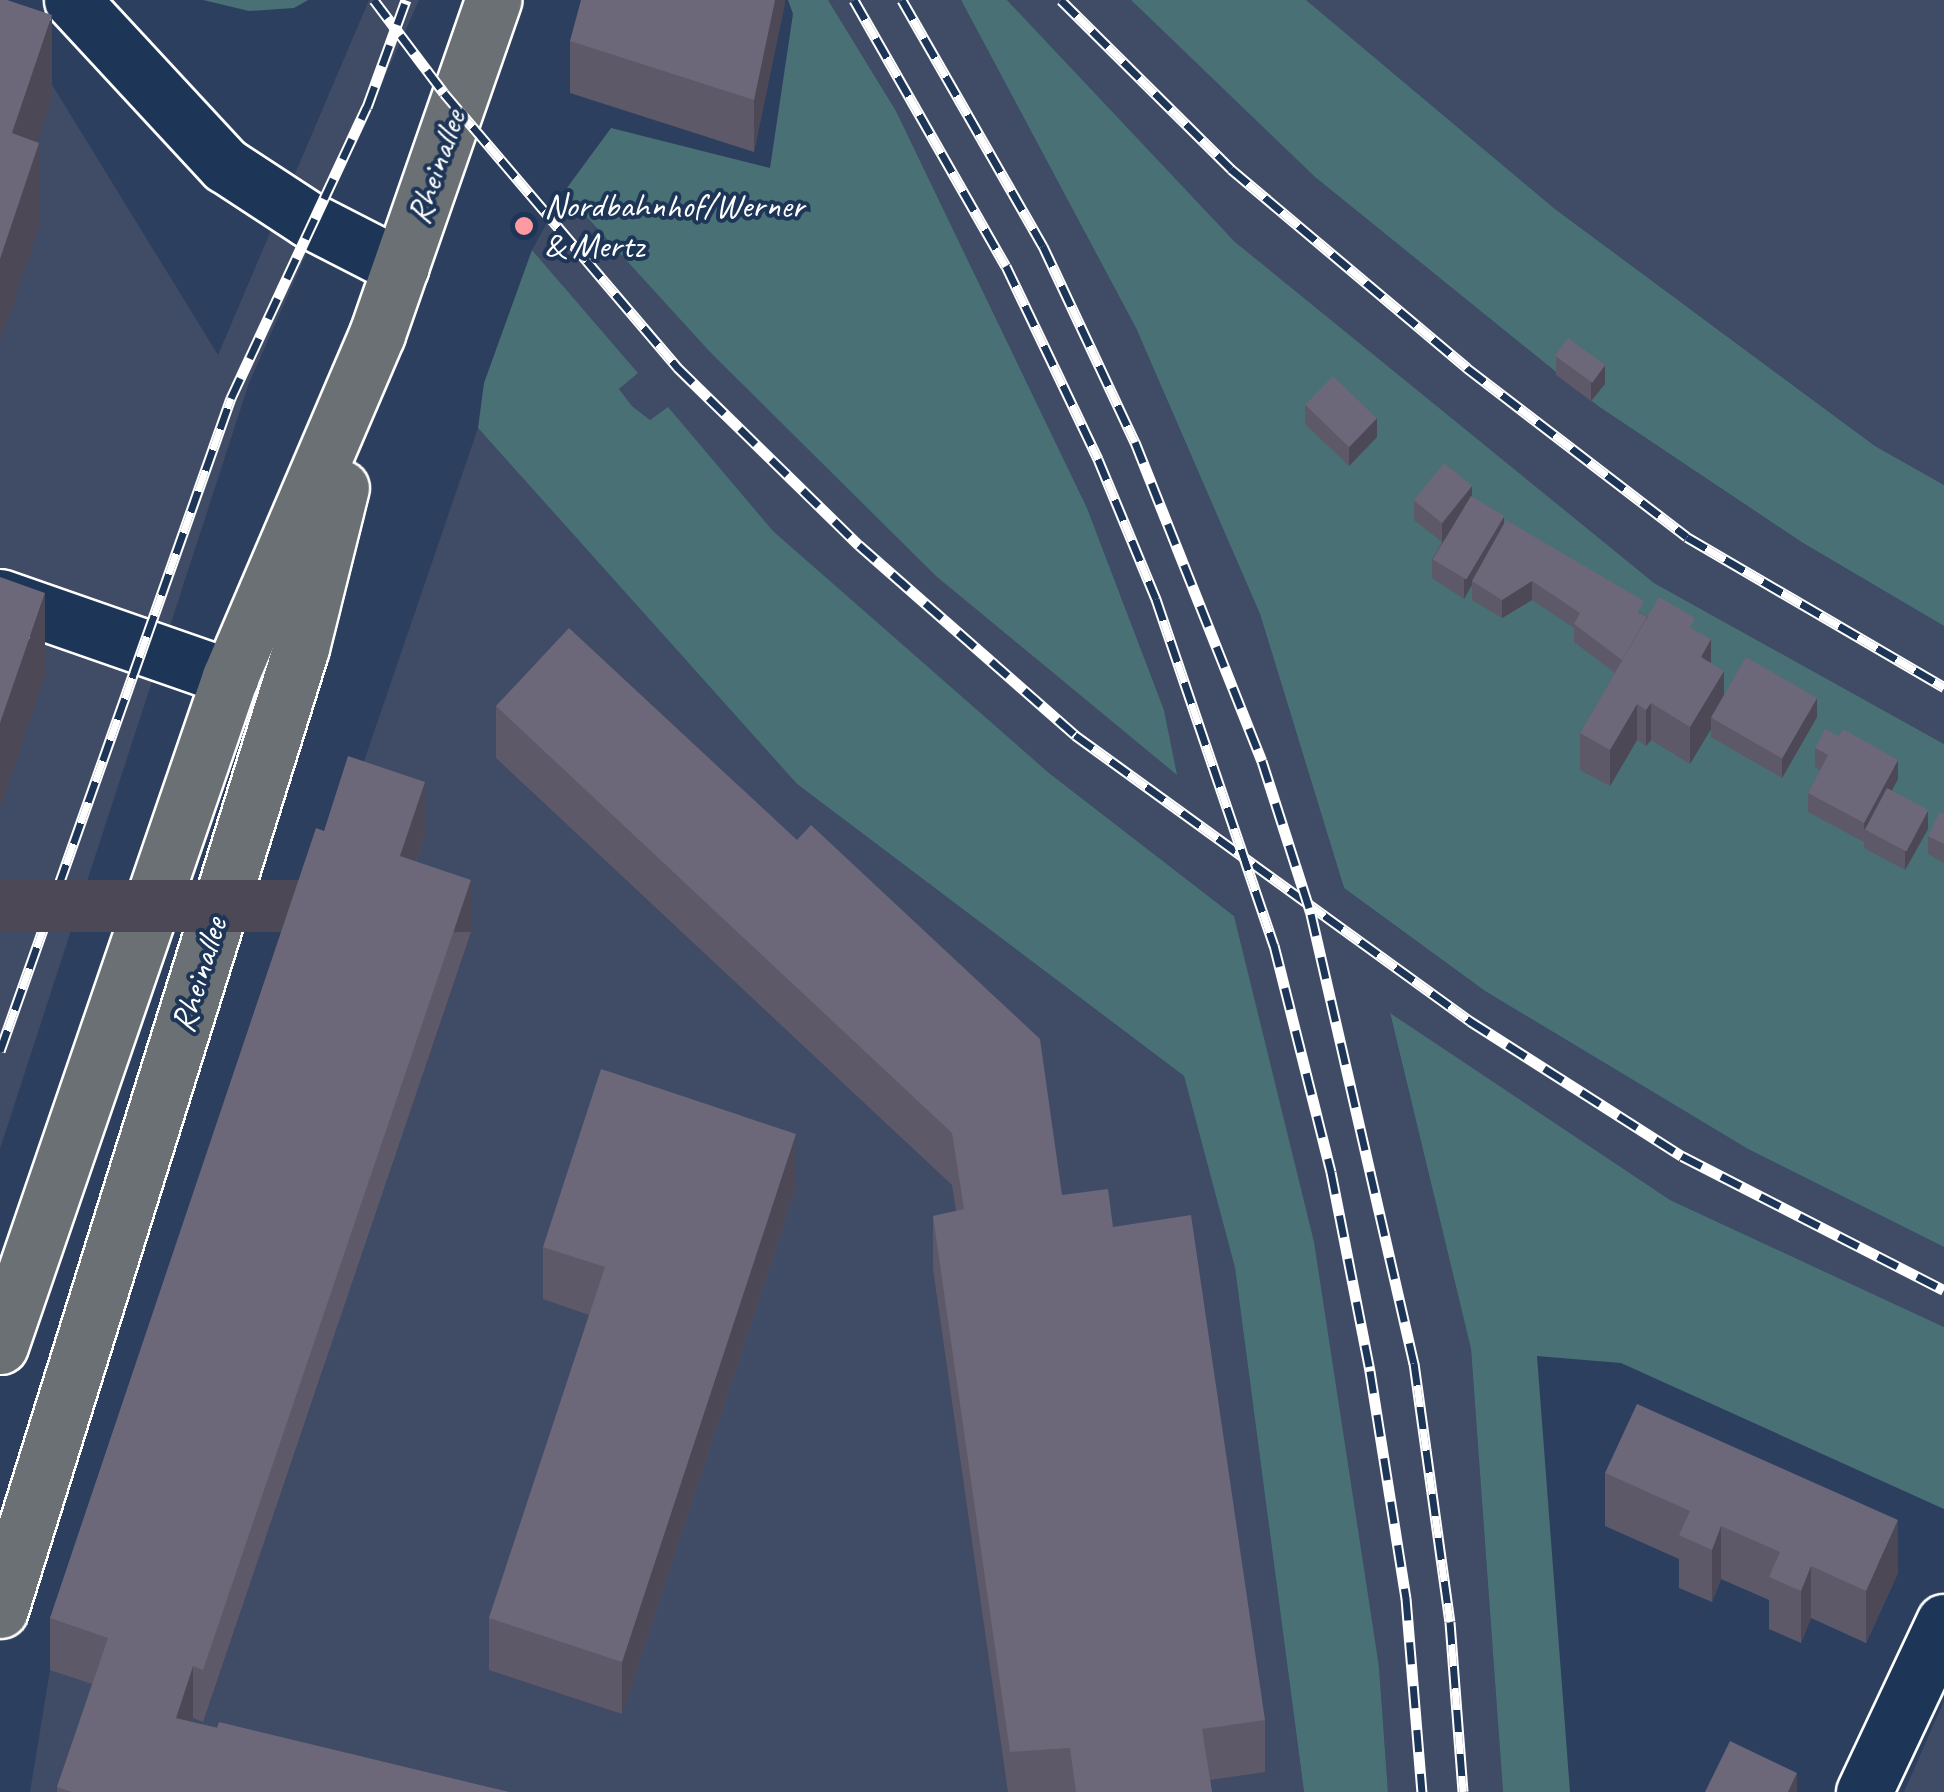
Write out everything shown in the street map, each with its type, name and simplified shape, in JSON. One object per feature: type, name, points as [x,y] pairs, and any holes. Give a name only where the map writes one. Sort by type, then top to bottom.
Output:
[{"type":"main road","name":"Rheinallee","points":[[0,1346],[230,677],[377,334],[493,0]]},
{"type":"main road","name":"Rheinallee","points":[[0,1610],[301,648],[377,334]]},
{"type":"street","points":[[72,0],[225,164],[309,220],[402,267]]},
{"type":"street","points":[[0,597],[230,677]]},
{"type":"street","points":[[1864,1792],[1944,1622]]},
{"type":"shaded area","points":[[0,0],[218,355],[369,0],[419,0],[249,383],[0,1149]]},
{"type":"shaded area","points":[[828,0],[961,0],[1136,328],[1260,614],[1344,888],[1485,991],[1748,1149],[1944,1247],[1944,1327],[1670,1200],[1390,1014],[1471,1349],[1503,1792],[1388,1792],[1379,1667],[1267,1059],[1234,916],[1049,773],[773,531],[668,408],[650,420],[632,406],[619,389],[637,372],[532,250],[564,192],[709,351],[1176,774],[1164,710],[1087,508],[896,111]]},
{"type":"shaded area","points":[[1007,0],[1131,0],[1315,177],[1598,406],[1803,543],[1944,626],[1944,744],[1654,583],[1459,430],[1235,242]]},
{"type":"shaded area","points":[[1306,0],[1944,0],[1944,485],[1875,446],[1555,209]]},
{"type":"shaded area","points":[[478,428],[797,784],[1184,1076],[1235,1268],[1304,1792],[30,1792],[50,1670],[316,880],[348,808]]},
{"type":"shaded area","points":[[1944,1701],[1944,1792],[1904,1792]]},
{"type":"green space","points":[[203,0],[308,0],[294,8],[249,11]]},
{"type":"green space","points":[[788,0],[828,0],[896,111],[1087,508],[1164,710],[1177,775],[936,576],[709,351],[564,192],[611,128],[770,168],[793,14]]},
{"type":"green space","points":[[961,0],[1007,0],[1235,242],[1654,583],[1944,744],[1944,1247],[1748,1149],[1485,991],[1344,888],[1260,614],[1136,328]]},
{"type":"green space","points":[[1131,0],[1306,0],[1555,209],[1875,446],[1944,485],[1944,626],[1803,543],[1598,406],[1315,177]]},
{"type":"green space","points":[[532,250],[638,373],[619,389],[632,406],[650,420],[668,407],[773,531],[1049,773],[1234,916],[1314,1242],[1379,1667],[1388,1792],[1304,1792],[1235,1268],[1184,1076],[797,784],[478,428],[484,383]]},
{"type":"green space","points":[[1390,1013],[1670,1200],[1944,1327],[1944,1509],[1621,1363],[1537,1356],[1570,1792],[1503,1792],[1471,1349]]},
{"type":"building","points":[[0,0],[52,15],[12,133],[39,143],[0,259]]},
{"type":"building","points":[[581,0],[775,0],[754,100],[570,41]]},
{"type":"building","points":[[1568,338],[1605,365],[1592,383],[1555,356]]},
{"type":"building","points":[[1333,376],[1377,418],[1349,447],[1305,405]]},
{"type":"building","points":[[1444,463],[1472,486],[1442,523],[1414,500]]},
{"type":"building","points":[[1471,496],[1504,516],[1466,580],[1433,559]]},
{"type":"building","points":[[1506,520],[1644,601],[1638,612],[1647,617],[1622,660],[1574,624],[1580,613],[1532,581],[1502,600],[1472,581]]},
{"type":"building","points":[[0,577],[45,593],[0,723]]},
{"type":"building","points":[[1659,597],[1695,618],[1690,628],[1711,639],[1701,657],[1724,671],[1690,727],[1651,703],[1646,710],[1637,704],[1610,750],[1580,733]]},
{"type":"building","points":[[569,628],[797,840],[811,825],[1040,1039],[1062,1195],[1108,1189],[1113,1227],[1191,1215],[1265,1720],[1202,1729],[1212,1792],[1076,1792],[1070,1748],[1010,1752],[933,1216],[964,1209],[952,1133],[496,706]]},
{"type":"building","points":[[1746,657],[1817,698],[1782,759],[1711,718]]},
{"type":"building","points":[[1825,729],[1839,736],[1843,729],[1898,760],[1864,823],[1808,793],[1828,755],[1815,748]]},
{"type":"building","points":[[348,756],[425,782],[400,856],[471,880],[203,1670],[193,1666],[176,1718],[217,1728],[219,1722],[509,1792],[72,1792],[57,1787],[108,1638],[50,1618],[316,828],[324,831]]},
{"type":"building","points":[[1887,788],[1928,810],[1906,852],[1865,829]]},
{"type":"building","points":[[1940,812],[1944,814],[1944,844],[1928,836]]},
{"type":"building","points":[[601,1069],[796,1134],[622,1662],[489,1618],[605,1267],[543,1247]]},
{"type":"building","points":[[1637,1404],[1898,1520],[1866,1591],[1811,1566],[1801,1591],[1769,1577],[1780,1552],[1721,1526],[1712,1550],[1679,1535],[1690,1511],[1605,1473]]},
{"type":"building","points":[[1730,1741],[1797,1773],[1788,1792],[1705,1792]]},
{"type":"railway","points":[[374,0],[444,93],[677,367],[859,545],[1075,735],[1470,1021],[1682,1156],[1944,1290]]},
{"type":"railway","points":[[0,1051],[231,398],[367,107],[406,0]]},
{"type":"railway","points":[[854,0],[1006,266],[1098,459],[1156,599],[1274,945],[1331,1172],[1370,1371],[1406,1598],[1422,1792]]},
{"type":"railway","points":[[902,0],[1043,246],[1135,442],[1262,761],[1311,914],[1414,1363],[1450,1622],[1463,1792]]},
{"type":"railway","points":[[1061,0],[1231,169],[1467,368],[1687,537],[1944,687]]},
{"type":"place","name":"Nordbahnhof/Werner & Mertz","points":[[524,226]]}]
